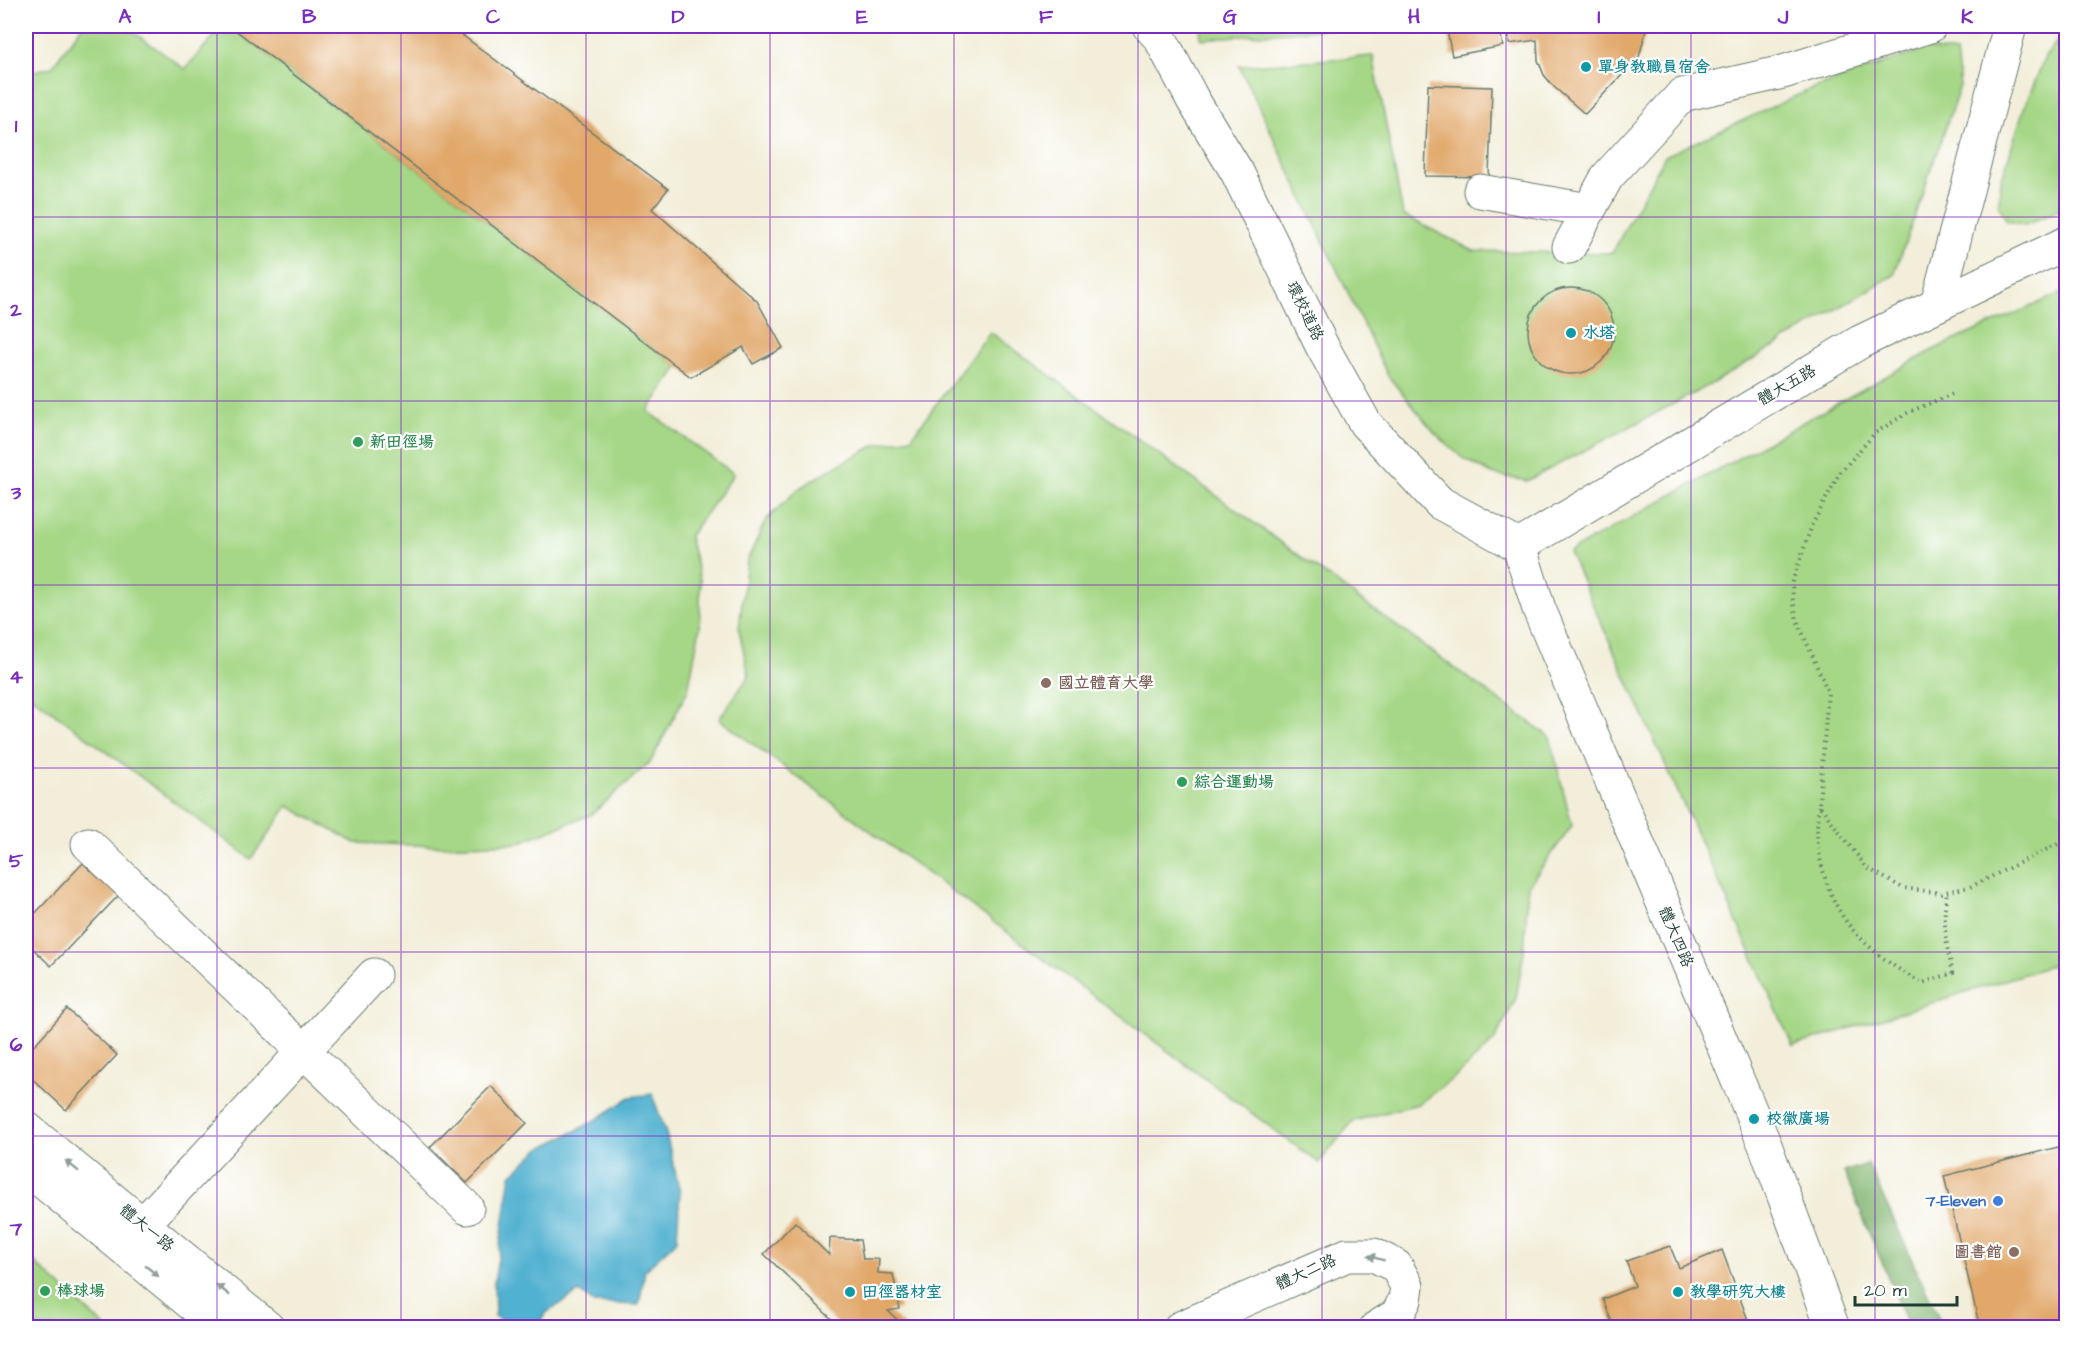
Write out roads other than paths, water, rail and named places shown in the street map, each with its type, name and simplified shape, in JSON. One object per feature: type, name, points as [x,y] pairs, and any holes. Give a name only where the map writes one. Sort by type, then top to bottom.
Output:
[{"type":"street","points":[[1569,247],[1606,177],[1682,95],[1783,72],[1930,26]]},
{"type":"street","points":[[1937,305],[2010,26]]},
{"type":"street","name":"環校道路","points":[[1156,30],[1193,100],[1237,172],[1322,346],[1365,423],[1440,503],[1519,546]]},
{"type":"street","points":[[1480,191],[1589,210]]},
{"type":"street","name":"體大五路","points":[[1519,546],[1860,342],[2067,243]]},
{"type":"street","name":"體大四路","points":[[1519,546],[1539,609],[1765,1145],[1833,1328]]},
{"type":"street","points":[[88,844],[466,1209]]},
{"type":"street","points":[[132,1236],[374,975]]},
{"type":"street","name":"體大一路","points":[[26,1128],[221,1328]]},
{"type":"street","name":"體大一路","points":[[26,1168],[268,1328]]},
{"type":"street","name":"體大二路","points":[[1180,1328],[1347,1255],[1374,1255],[1396,1266],[1407,1286],[1405,1300],[1397,1316],[1376,1328]]},
{"type":"water","points":[[652,1094],[666,1133],[680,1192],[677,1240],[645,1270],[639,1305],[594,1303],[579,1292],[547,1312],[536,1327],[511,1327],[495,1316],[494,1283],[511,1175],[539,1149],[591,1123],[630,1097]]},
{"type":"place","name":"單身教職員宿舍","points":[[1586,67]]},
{"type":"place","name":"水塔","points":[[1571,333]]},
{"type":"place","name":"新田徑場","points":[[358,442]]},
{"type":"place","name":"國立體育大學","points":[[1046,683]]},
{"type":"place","name":"綜合運動場","points":[[1182,782]]},
{"type":"place","name":"校徽廣場","points":[[1754,1119]]},
{"type":"place","name":"7-Eleven","points":[[1998,1201]]},
{"type":"place","name":"圖書館","points":[[2014,1252]]},
{"type":"place","name":"棒球場","points":[[45,1291]]},
{"type":"place","name":"田徑器材室","points":[[850,1292]]},
{"type":"place","name":"教學研究大樓","points":[[1678,1292]]}]
